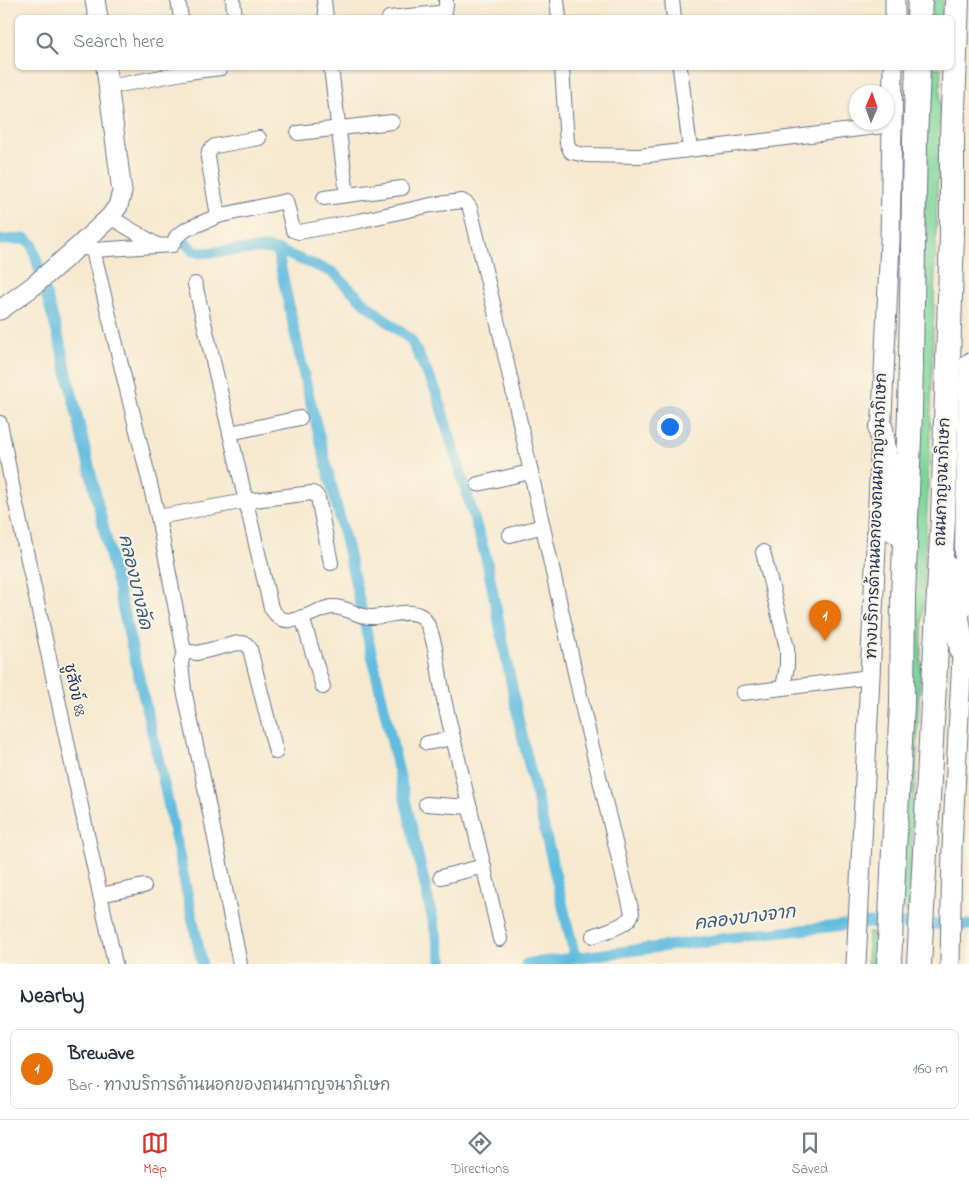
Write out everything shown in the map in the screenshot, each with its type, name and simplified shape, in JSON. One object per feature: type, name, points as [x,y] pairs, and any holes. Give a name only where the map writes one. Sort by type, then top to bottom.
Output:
[{"type":"highway","points":[[920,0],[920,15]]},
{"type":"highway","name":"ถนนกาญจนาภิเษก","points":[[919,964],[943,518],[957,0]]},
{"type":"highway","points":[[889,964],[902,706],[918,70]]},
{"type":"highway","points":[[952,234],[969,143]]},
{"type":"highway","points":[[881,428],[904,598]]},
{"type":"highway","points":[[943,518],[962,651]]},
{"type":"main road","points":[[95,0],[98,15]]},
{"type":"main road","points":[[895,0],[895,15]]},
{"type":"main road","points":[[0,310],[32,287],[48,272],[86,249],[118,206],[122,192],[106,70]]},
{"type":"main road","name":"ทางบริการด้านนอกของถนนกาญจนาภิเษก","points":[[893,85],[894,70]]},
{"type":"main road","name":"ทางบริการด้านนอกของถนนกาญจนาภิเษก","points":[[856,964],[890,242],[892,130]]},
{"type":"main road","points":[[950,964],[952,848],[962,651],[969,363]]},
{"type":"street","points":[[178,0],[180,15]]},
{"type":"street","points":[[233,0],[236,15]]},
{"type":"street","points":[[324,0],[326,15]]},
{"type":"street","points":[[419,15],[445,11],[446,0]]},
{"type":"street","points":[[557,0],[559,15]]},
{"type":"street","points":[[672,0],[674,15]]},
{"type":"street","points":[[109,87],[188,70]]},
{"type":"street","points":[[331,70],[347,195]]},
{"type":"street","points":[[562,70],[567,143],[571,152],[586,155],[640,156],[850,130]]},
{"type":"street","points":[[680,70],[690,149]]},
{"type":"street","points":[[298,133],[392,122]]},
{"type":"street","points":[[218,216],[208,158],[209,151],[215,146],[259,138]]},
{"type":"street","points":[[324,198],[402,188]]},
{"type":"street","points":[[240,964],[184,690],[181,662],[184,651],[158,517],[86,249],[172,245],[177,236],[187,229],[218,216],[286,201],[293,230],[299,232],[430,205],[462,201],[470,208],[502,342],[585,718],[632,913],[631,918],[627,922],[593,936]]},
{"type":"street","points":[[110,217],[158,245]]},
{"type":"street","points":[[195,284],[271,608],[283,620],[302,618],[325,608],[333,607],[363,616],[413,613],[422,617],[426,622],[432,638],[444,699],[500,938]]},
{"type":"street","points":[[230,433],[300,418]]},
{"type":"street","name":"ชูสังข์ 88","points":[[0,422],[115,964]]},
{"type":"street","points":[[478,484],[530,472]]},
{"type":"street","points":[[158,517],[246,501],[312,493],[318,498],[331,563]]},
{"type":"street","points":[[510,535],[543,526]]},
{"type":"street","points":[[763,552],[787,648],[787,666],[783,688]]},
{"type":"street","points":[[302,618],[322,687]]},
{"type":"street","points":[[184,651],[197,653],[238,643],[247,644],[250,649],[276,752]]},
{"type":"street","points":[[743,693],[870,677]]},
{"type":"street","points":[[428,743],[454,738]]},
{"type":"street","points":[[426,804],[470,807]]},
{"type":"street","points":[[440,877],[484,866]]},
{"type":"street","points":[[100,895],[144,886]]},
{"type":"green space","points":[[931,0],[943,0],[943,15],[931,15]]},
{"type":"green space","points":[[929,70],[941,70],[930,441],[916,779],[909,912],[902,911]]},
{"type":"green space","points":[[868,933],[876,933],[875,964],[867,964]]},
{"type":"waterway","name":"คลองบางลัด","points":[[0,240],[26,239],[32,244],[60,343],[163,779],[202,964]]},
{"type":"waterway","points":[[186,243],[193,251],[200,253],[265,248],[277,250],[305,380],[347,547],[443,964]]},
{"type":"waterway","points":[[277,250],[332,272],[368,306],[411,340],[436,391],[486,558],[520,727],[575,957]]},
{"type":"waterway","name":"คลองบางจาก","points":[[526,964],[863,923],[969,925]]},
{"type":"place","name":"Brewave","points":[[825,641]]}]
